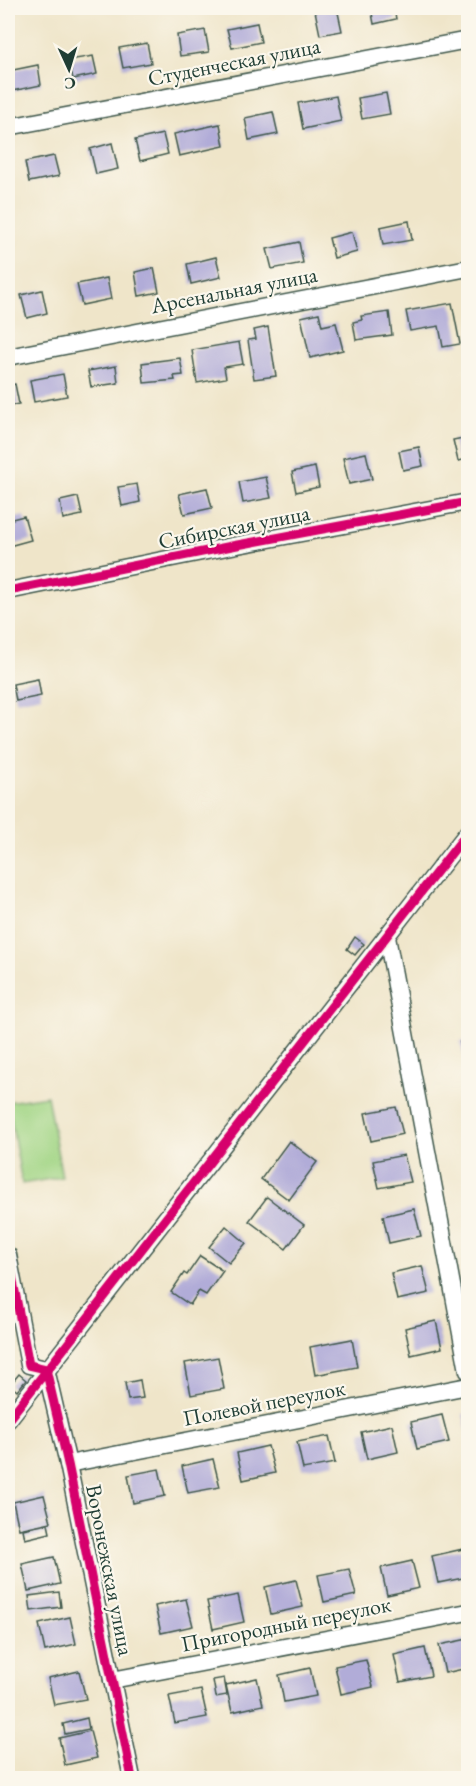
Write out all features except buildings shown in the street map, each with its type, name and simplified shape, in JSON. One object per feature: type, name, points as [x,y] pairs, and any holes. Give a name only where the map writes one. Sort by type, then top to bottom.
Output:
[{"type":"street","name":"Студенческая улица","points":[[8,127],[468,40]]},
{"type":"street","name":"Арсенальная улица","points":[[8,357],[468,268]]},
{"type":"street","name":"Сибирская улица","points":[[8,591],[468,502]]},
{"type":"street","points":[[8,1419],[468,832]]},
{"type":"street","points":[[387,937],[468,1371]]},
{"type":"street","points":[[8,1255],[29,1365],[46,1370]]},
{"type":"street","name":"Воронежская улица","points":[[46,1370],[68,1464],[132,1779]]},
{"type":"street","name":"Полевой переулок","points":[[68,1464],[468,1386]]},
{"type":"street","name":"Пригородный переулок","points":[[112,1680],[468,1612]]},
{"type":"green space","points":[[47,1096],[62,1177],[22,1184],[8,1102]]},
{"type":"cycle path","points":[[8,591],[468,502]]},
{"type":"cycle path","points":[[8,1420],[468,832]]},
{"type":"cycle path","points":[[8,1255],[29,1365],[46,1369],[68,1464],[132,1778]]}]
